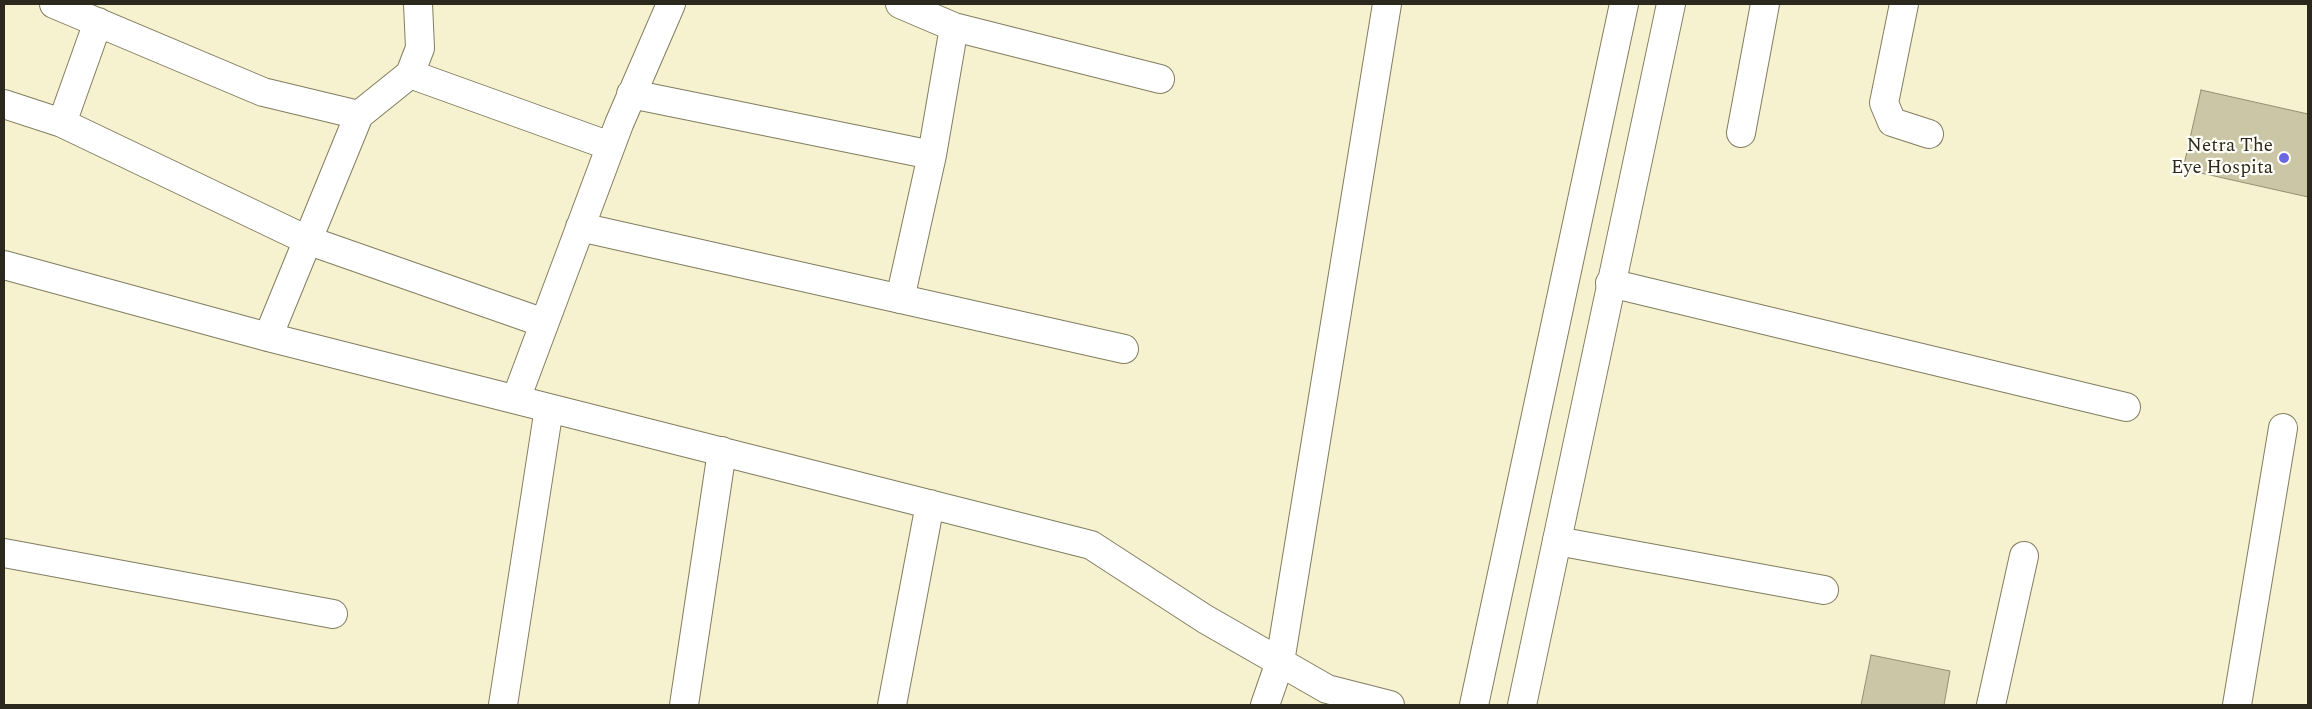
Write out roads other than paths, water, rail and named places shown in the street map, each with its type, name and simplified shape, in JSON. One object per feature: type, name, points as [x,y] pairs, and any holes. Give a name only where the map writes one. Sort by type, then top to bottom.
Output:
[{"type":"street","points":[[54,4],[262,92],[359,115]]},
{"type":"street","points":[[268,337],[359,115],[410,74],[420,48],[418,4]]},
{"type":"street","points":[[516,399],[610,146],[671,4]]},
{"type":"street","points":[[900,4],[954,27],[1160,79]]},
{"type":"street","points":[[1265,705],[1280,662],[1387,4]]},
{"type":"street","points":[[1474,705],[1624,4]]},
{"type":"street","points":[[1522,705],[1610,283],[1671,4]]},
{"type":"street","points":[[1741,133],[1765,4]]},
{"type":"street","points":[[1904,4],[1884,103],[1892,122],[1929,134]]},
{"type":"street","points":[[62,123],[98,22]]},
{"type":"street","points":[[900,299],[932,155],[954,27]]},
{"type":"street","points":[[410,74],[610,146]]},
{"type":"street","points":[[631,94],[932,155]]},
{"type":"street","points":[[4,104],[62,123],[307,240],[544,323]]},
{"type":"street","points":[[580,227],[1124,349]]},
{"type":"street","points":[[4,265],[268,337],[1092,545],[1205,618],[1327,689],[1390,705]]},
{"type":"street","points":[[1610,283],[2126,407]]},
{"type":"street","points":[[503,705],[549,408]]},
{"type":"street","points":[[2237,705],[2283,428]]},
{"type":"street","points":[[684,705],[722,451]]},
{"type":"street","points":[[892,705],[930,504]]},
{"type":"street","points":[[1557,542],[1824,590]]},
{"type":"street","points":[[4,553],[333,614]]},
{"type":"street","points":[[1991,705],[2024,556]]},
{"type":"place","name":"Netra The Eye Hospita","points":[[2284,158]]}]
